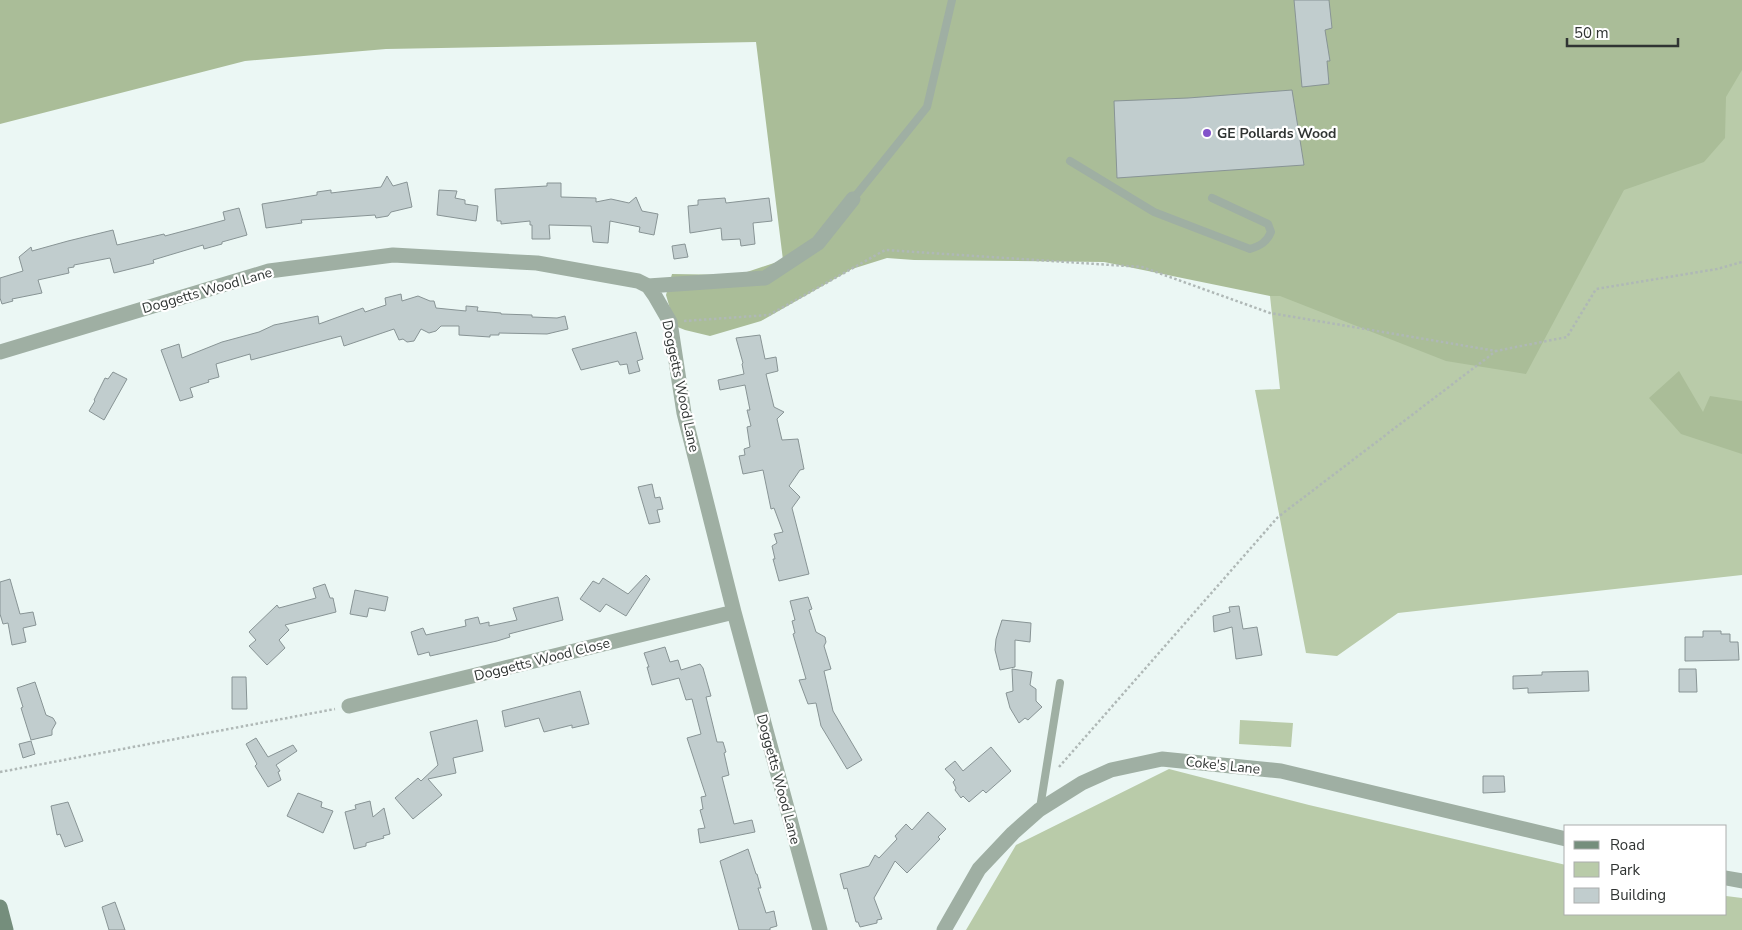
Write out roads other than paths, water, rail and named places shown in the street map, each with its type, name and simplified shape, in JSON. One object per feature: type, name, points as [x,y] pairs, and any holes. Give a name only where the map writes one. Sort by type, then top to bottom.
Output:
[{"type":"main road","points":[[0,908],[6,930]]},
{"type":"street","points":[[648,286],[765,278],[818,243],[853,199]]},
{"type":"street","name":"Doggetts Wood Lane","points":[[0,352],[269,271],[393,255],[537,263],[638,281],[648,286],[670,322],[684,413],[734,612],[820,930]]},
{"type":"street","name":"Doggetts Wood Close","points":[[349,706],[734,612]]},
{"type":"street","name":"Coke's Lane","points":[[944,930],[979,869],[1013,833],[1040,810],[1082,784],[1111,770],[1162,759],[1281,771],[1564,839]]},
{"type":"street","points":[[1727,878],[1742,882]]},
{"type":"lane","points":[[853,199],[927,107],[952,0]]},
{"type":"lane","points":[[1070,161],[1154,212],[1250,249],[1259,246],[1268,239],[1271,232],[1268,224],[1212,198]]},
{"type":"lane","points":[[1040,810],[1060,684]]},
{"type":"place","name":"GE Pollards Wood","points":[[1207,133]]}]
